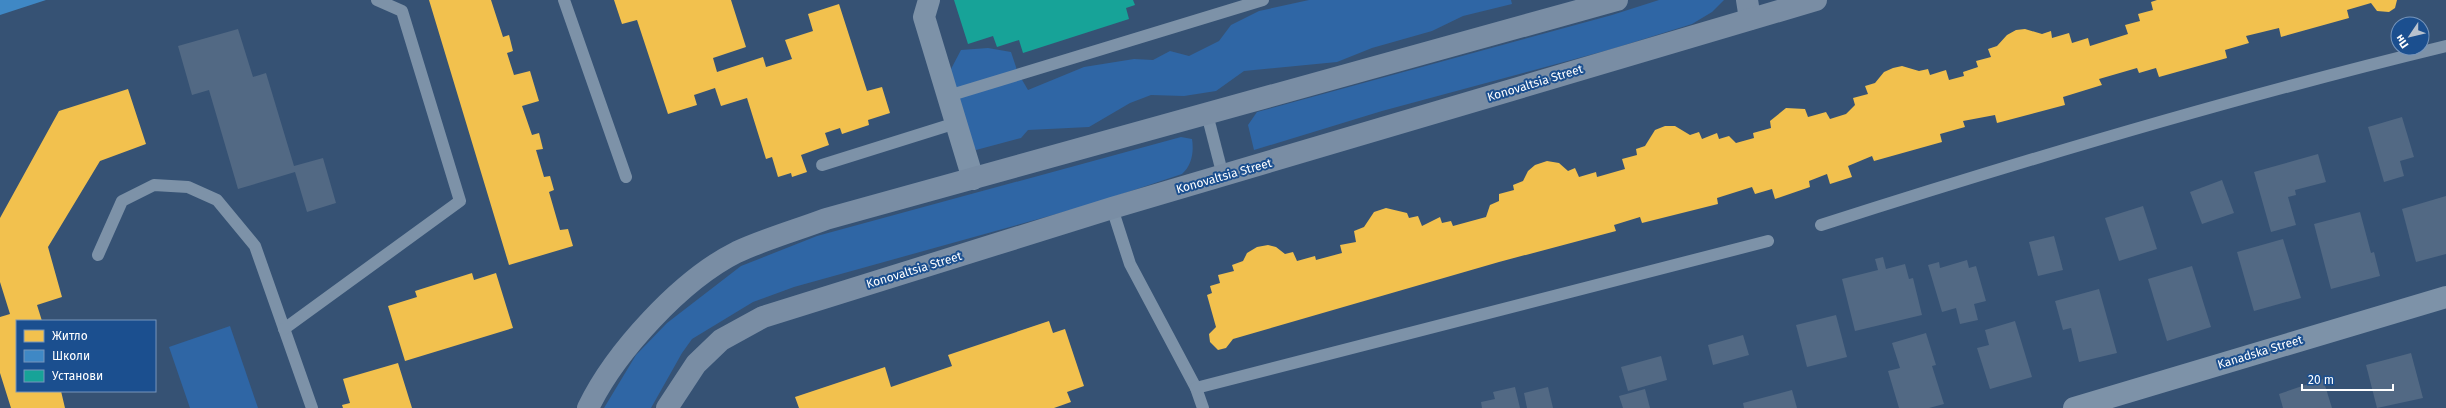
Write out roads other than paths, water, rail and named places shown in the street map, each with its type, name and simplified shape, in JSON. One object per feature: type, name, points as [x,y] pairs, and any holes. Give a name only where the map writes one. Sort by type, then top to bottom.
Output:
[{"type":"main road","points":[[588,408],[596,390],[639,332],[672,300],[702,275],[737,252],[826,220],[1617,0]]},
{"type":"main road","name":"Konovaltsia Street","points":[[667,408],[696,364],[721,340],[763,317],[1112,208],[1223,176],[1749,10],[1816,0]]},
{"type":"street","points":[[929,0],[924,17],[973,179]]},
{"type":"street","name":"Kanadska Street","points":[[2074,408],[2446,297]]},
{"type":"lane","points":[[284,329],[460,201],[402,11],[377,0]]},
{"type":"lane","points":[[564,0],[626,177]]},
{"type":"lane","points":[[948,96],[1263,0]]},
{"type":"lane","points":[[1821,225],[1986,172],[2349,69],[2446,46]]},
{"type":"lane","points":[[1207,114],[1223,176]]},
{"type":"lane","points":[[822,165],[956,123]]},
{"type":"lane","points":[[98,255],[122,201],[154,185],[188,187],[217,200],[255,246],[312,408]]},
{"type":"lane","points":[[1112,208],[1130,264],[1196,388],[1203,408]]},
{"type":"lane","points":[[1196,388],[1768,242]]}]
